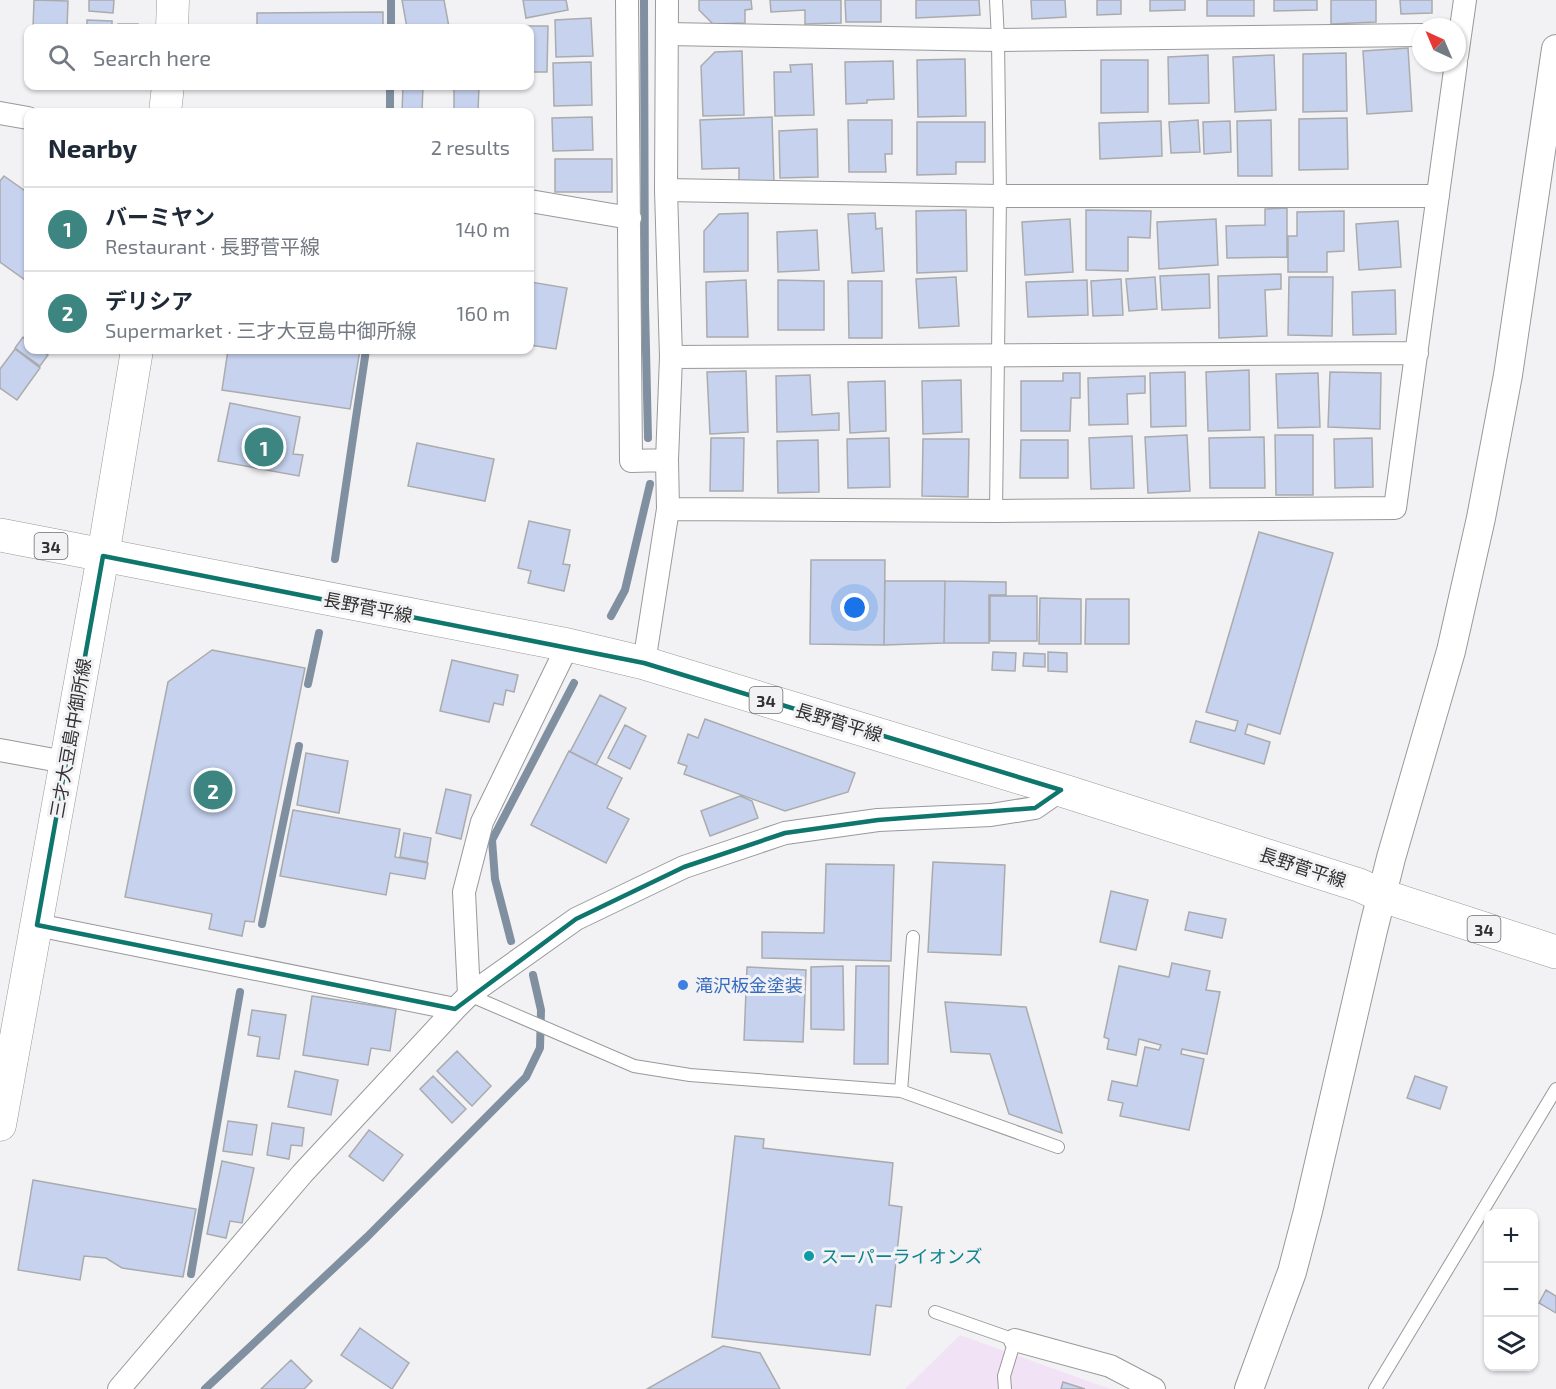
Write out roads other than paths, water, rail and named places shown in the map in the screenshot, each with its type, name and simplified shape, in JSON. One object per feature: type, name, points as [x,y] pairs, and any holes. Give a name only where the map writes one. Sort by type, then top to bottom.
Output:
[{"type":"main road","points":[[172,0],[172,24]]},
{"type":"main road","points":[[165,108],[168,90]]},
{"type":"main road","name":"三才大豆島中御所線","points":[[2,1106],[103,556],[136,354]]},
{"type":"main road","name":"長野菅平線","points":[[0,535],[568,645],[644,663],[1061,790],[1359,885],[1398,901],[1556,952]]},
{"type":"street","points":[[627,0],[631,461],[667,460]]},
{"type":"street","points":[[644,663],[668,509],[667,460],[671,357],[666,190],[667,0]]},
{"type":"street","points":[[1462,18],[1465,0]]},
{"type":"street","points":[[667,34],[998,40],[1412,35]]},
{"type":"street","points":[[1249,1389],[1295,1262],[1373,930],[1398,901],[1391,858],[1451,651],[1481,518],[1508,375],[1556,49]]},
{"type":"street","points":[[668,509],[996,511],[1395,508],[1455,72]]},
{"type":"street","points":[[0,113],[24,117]]},
{"type":"street","points":[[666,190],[1000,196],[1438,196]]},
{"type":"street","points":[[534,202],[630,218]]},
{"type":"street","points":[[671,357],[1417,352]]},
{"type":"street","points":[[462,1002],[464,892],[482,822],[568,645]]},
{"type":"street","points":[[0,750],[65,762]]},
{"type":"street","points":[[119,1389],[302,1174],[462,1002],[576,919],[684,867],[785,833],[878,820],[991,815],[1035,808],[1061,790]]},
{"type":"street","points":[[37,925],[462,1002]]},
{"type":"street","points":[[1015,1340],[1110,1366],[1154,1389]]},
{"type":"lane","points":[[996,0],[1000,196],[996,511]]},
{"type":"lane","points":[[901,1091],[913,937]]},
{"type":"lane","points":[[462,1002],[523,1018],[634,1066],[690,1075],[901,1091],[1058,1147]]},
{"type":"lane","points":[[1375,1389],[1556,1089]]},
{"type":"lane","points":[[935,1312],[1015,1340],[1004,1376],[1005,1389]]},
{"type":"waterway","points":[[391,0],[391,24]]},
{"type":"waterway","points":[[644,0],[648,438]]},
{"type":"waterway","points":[[390,90],[390,108]]},
{"type":"waterway","points":[[335,559],[365,354]]},
{"type":"waterway","points":[[611,616],[625,590],[650,484]]},
{"type":"waterway","points":[[308,684],[319,633]]},
{"type":"waterway","points":[[511,941],[495,879],[492,840],[574,683]]},
{"type":"waterway","points":[[262,924],[299,746]]},
{"type":"waterway","points":[[205,1389],[367,1237],[526,1077],[540,1048],[541,1010],[533,975]]},
{"type":"waterway","points":[[191,1274],[240,992]]},
{"type":"place","name":"バーミヤン","points":[[264,447]]},
{"type":"place","name":"デリシア","points":[[213,790]]},
{"type":"place","name":"滝沢板金塗装","points":[[683,985]]},
{"type":"place","name":"スーパーライオンズ","points":[[809,1256]]}]
